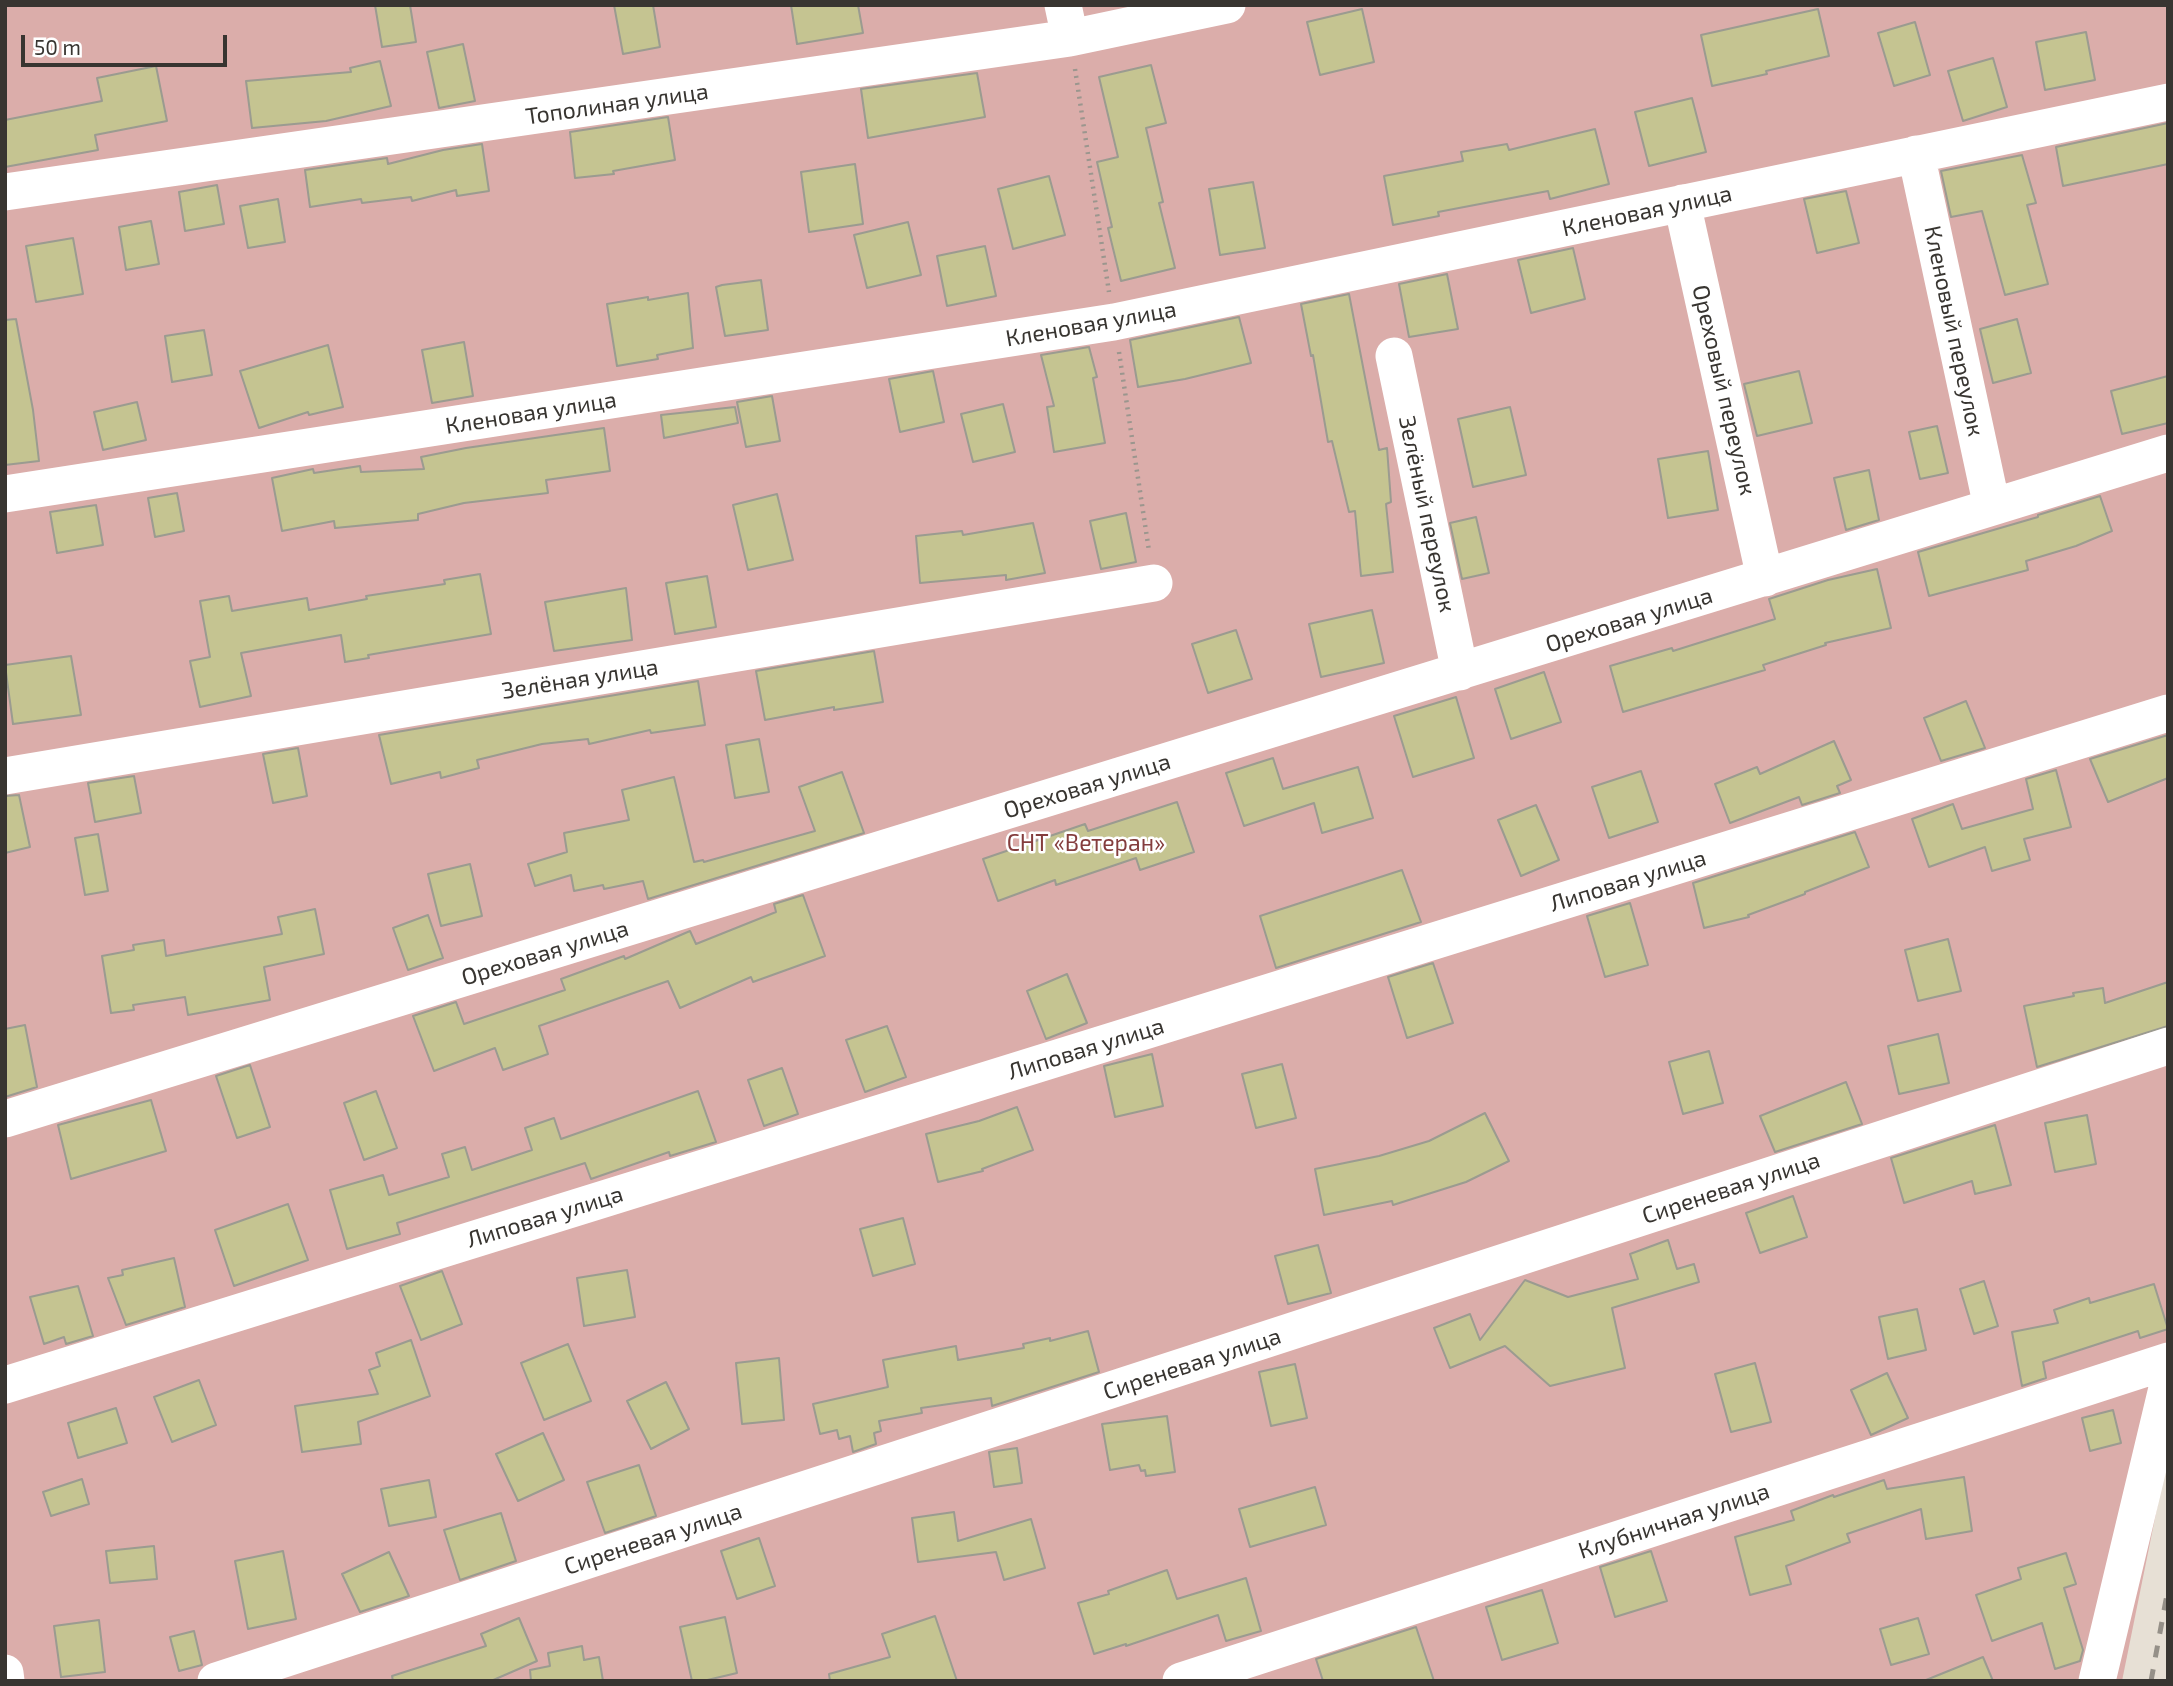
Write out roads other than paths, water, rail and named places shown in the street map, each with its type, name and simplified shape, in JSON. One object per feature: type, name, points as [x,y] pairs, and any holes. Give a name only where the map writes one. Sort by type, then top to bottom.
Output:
[{"type":"street","name":"Тополиная улица","points":[[5,191],[1067,22],[1227,5]]},
{"type":"street","name":"Кленовая улица","points":[[5,494],[1114,322],[2168,102]]},
{"type":"street","name":"Кленовый переулок","points":[[1916,154],[1992,507]]},
{"type":"street","name":"Ореховый переулок","points":[[1682,203],[1765,578]]},
{"type":"street","name":"Зелёный переулок","points":[[1394,356],[1460,672]]},
{"type":"street","name":"Ореховая улица","points":[[5,1119],[2168,453]]},
{"type":"street","name":"Зелёная улица","points":[[5,776],[1154,583]]},
{"type":"street","name":"Липовая улица","points":[[5,1385],[2168,713]]},
{"type":"street","name":"Сиреневая улица","points":[[216,1681],[2168,1046]]},
{"type":"street","name":"Клубничная улица","points":[[1181,1681],[2168,1361]]},
{"type":"street","points":[[2097,1681],[2168,1384]]},
{"type":"street","points":[[5,1673],[6,1681]]},
{"type":"railway","points":[[2151,1681],[2168,1589]]},
{"type":"park label","name":"СНТ «Ветеран»","points":[[1086,843]]}]
